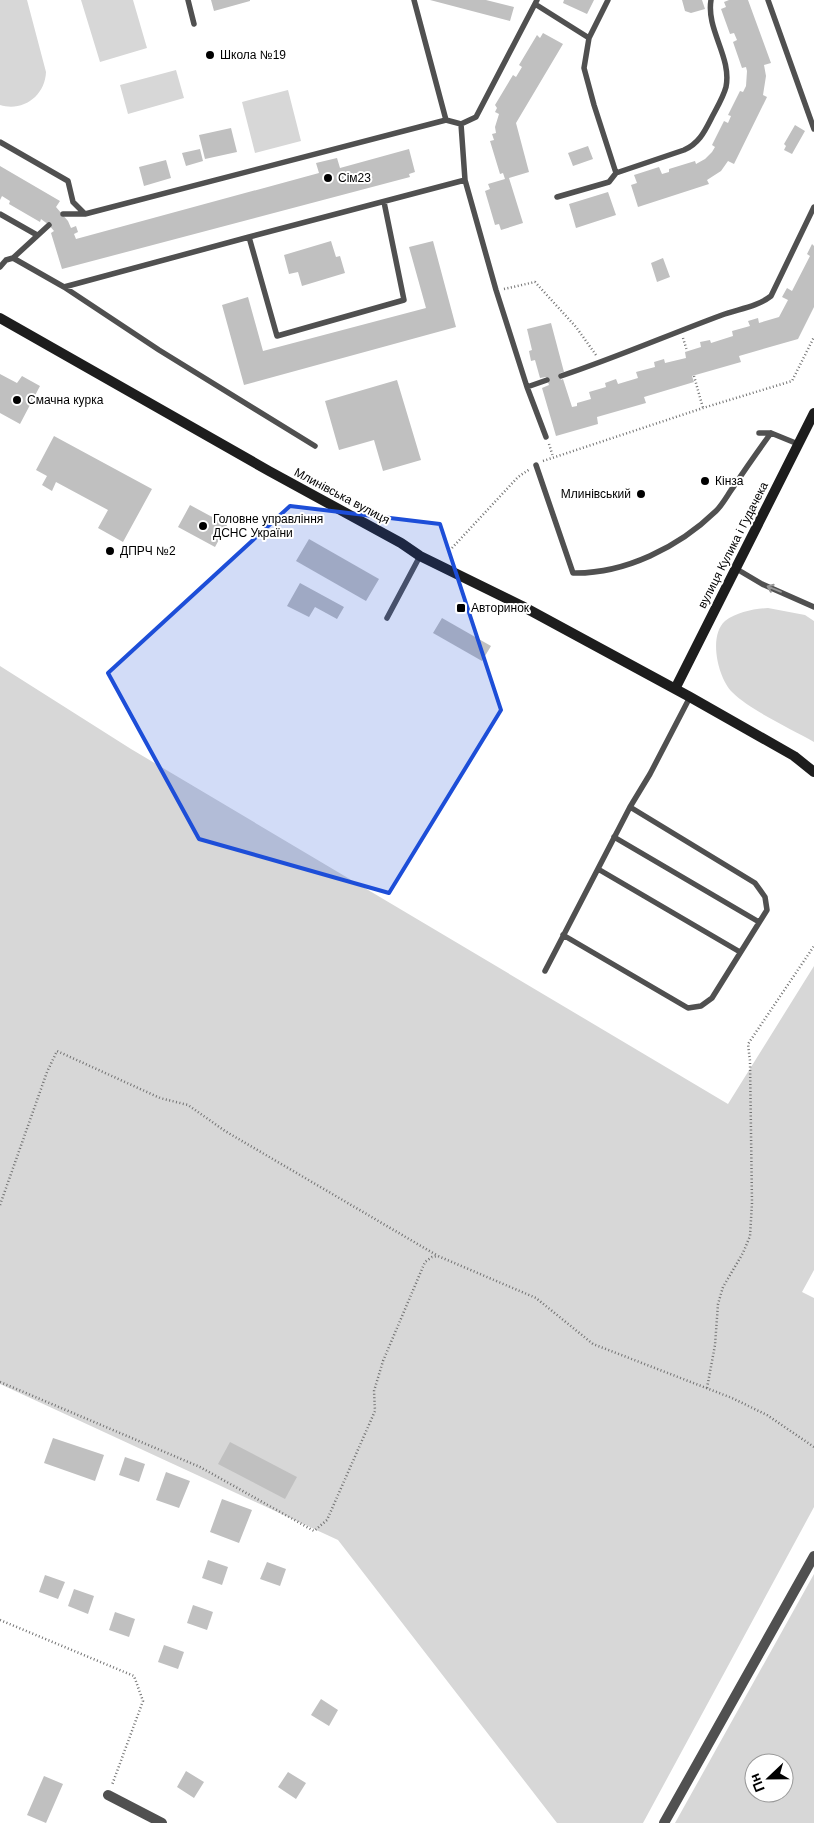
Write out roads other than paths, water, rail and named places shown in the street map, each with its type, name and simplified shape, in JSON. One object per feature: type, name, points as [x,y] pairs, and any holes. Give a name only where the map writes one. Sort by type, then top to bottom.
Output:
[{"type":"main road","name":"Млинівська вулиця","points":[[0,318],[260,466],[401,543],[420,556],[522,606],[690,697],[794,756],[814,772]]},
{"type":"main road","name":"вулиця Кулика і Гудачека","points":[[675,689],[814,413]]},
{"type":"street","points":[[664,1823],[814,1556]]},
{"type":"street","points":[[108,1795],[162,1823]]},
{"type":"lane","points":[[188,0],[194,24]]},
{"type":"lane","points":[[414,0],[446,120]]},
{"type":"lane","points":[[608,0],[589,38],[584,68],[616,173]]},
{"type":"lane","points":[[557,197],[609,182],[616,173],[693,146],[700,139],[726,88],[727,72],[711,18],[711,0]]},
{"type":"lane","points":[[768,0],[814,129]]},
{"type":"lane","points":[[63,214],[85,214],[446,120],[461,124],[476,117],[536,2],[589,38]]},
{"type":"lane","points":[[461,124],[465,180],[526,387],[546,437]]},
{"type":"lane","points":[[0,142],[68,181],[74,202],[85,214]]},
{"type":"lane","points":[[64,287],[249,236],[465,180]]},
{"type":"lane","points":[[249,236],[277,336],[404,300],[384,202]]},
{"type":"lane","points":[[560,376],[722,315],[764,302],[771,296],[814,207]]},
{"type":"lane","points":[[0,214],[37,235]]},
{"type":"lane","points":[[0,267],[6,260],[13,258],[49,225]]},
{"type":"lane","points":[[0,257],[6,260]]},
{"type":"lane","points":[[13,258],[64,287],[158,350],[315,446]]},
{"type":"lane","points":[[526,387],[547,380]]},
{"type":"lane","points":[[758,433],[771,433],[798,444]]},
{"type":"lane","points":[[536,465],[573,573],[589,574],[624,566],[661,551],[691,532],[717,510],[771,433]]},
{"type":"lane","points":[[387,618],[420,556]]},
{"type":"lane","points":[[735,568],[762,584],[814,606]]},
{"type":"lane","points":[[545,971],[614,837],[650,774],[690,697]]},
{"type":"lane","points":[[564,935],[688,1008],[701,1006],[712,998],[767,910],[766,897],[755,883],[630,807]]},
{"type":"lane","points":[[614,837],[759,922]]},
{"type":"lane","points":[[598,869],[740,952]]},
{"type":"place","name":"Школа №19","points":[[210,55]]},
{"type":"place","name":"Сім23","points":[[328,178]]},
{"type":"place","name":"Смачна курка","points":[[17,400]]},
{"type":"place","name":"Кінза","points":[[705,481]]},
{"type":"place","name":"Млинівський","points":[[641,494]]},
{"type":"place","name":"Головне управління ДСНС України","points":[[203,526]]},
{"type":"place","name":"ДПРЧ №2","points":[[110,551]]},
{"type":"place","name":"Авторинок","points":[[461,608]]}]
